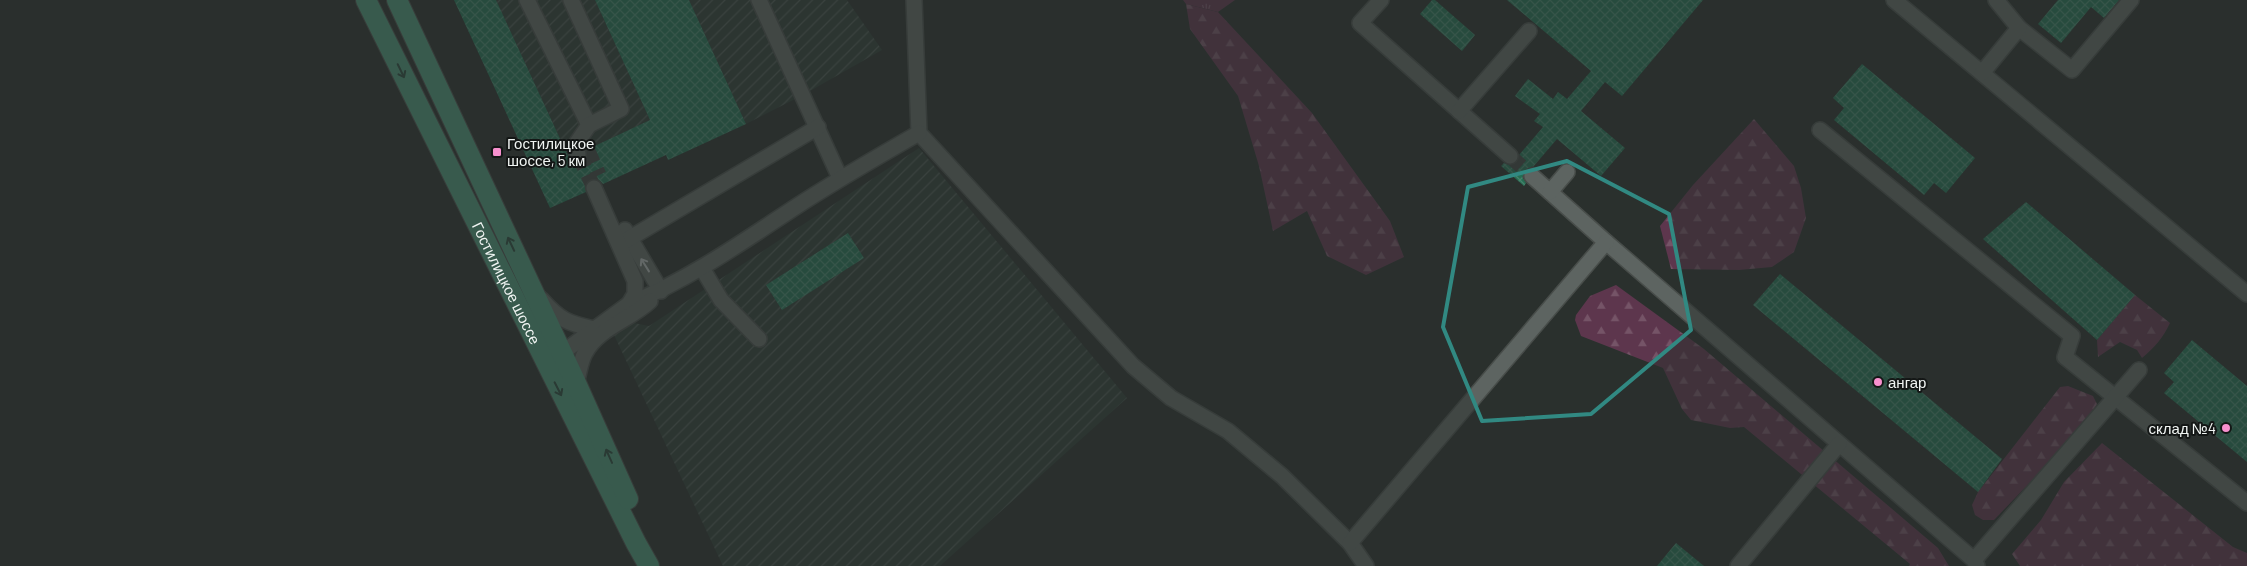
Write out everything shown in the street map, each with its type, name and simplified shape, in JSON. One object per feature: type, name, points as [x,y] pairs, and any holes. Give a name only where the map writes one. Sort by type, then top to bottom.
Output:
[{"type":"main road","name":"Гостилицкое шоссе","points":[[366,0],[554,359],[636,543],[649,566]]},
{"type":"main road","name":"Гостилицкое шоссе","points":[[397,0],[532,288],[554,359],[576,383],[645,539],[654,566]]},
{"type":"street","points":[[527,0],[584,141],[621,109],[571,0]]},
{"type":"street","points":[[759,0],[840,178]]},
{"type":"street","points":[[914,0],[919,133],[1133,366],[1171,398],[1228,431],[1282,476],[1350,543],[1366,566]]},
{"type":"street","points":[[1381,0],[1360,23],[1510,156]]},
{"type":"street","points":[[1996,0],[2019,28],[2072,70],[2131,0]]},
{"type":"street","points":[[1899,2],[2247,294]]},
{"type":"street","points":[[1982,73],[2019,28]]},
{"type":"street","points":[[1459,111],[1530,31]]},
{"type":"street","points":[[624,241],[818,127]]},
{"type":"street","points":[[1820,130],[2072,336],[2065,357],[2247,503]]},
{"type":"street","points":[[554,359],[629,304],[661,291],[702,268],[840,178],[919,133]]},
{"type":"street","points":[[1550,192],[1567,172]]},
{"type":"street","points":[[1532,176],[1975,563],[2139,370]]},
{"type":"street","points":[[599,186],[624,241],[635,281],[635,294],[629,304]]},
{"type":"street","points":[[624,241],[661,291]]},
{"type":"street","points":[[1350,543],[1606,242]]},
{"type":"street","points":[[702,268],[721,300],[759,338]]},
{"type":"street","points":[[532,288],[553,313],[569,324],[594,329]]},
{"type":"street","points":[[576,383],[584,354],[597,337],[642,308],[661,291]]},
{"type":"street","points":[[1738,566],[1839,444]]},
{"type":"highlighted area","points":[[1567,161],[1669,214],[1691,330],[1591,414],[1482,421],[1443,327],[1468,187]]},
{"type":"shaded area","points":[[496,0],[595,0],[650,120],[569,158]]},
{"type":"shaded area","points":[[689,0],[847,0],[882,50],[803,95],[746,124]]},
{"type":"shaded area","points":[[919,148],[1127,398],[940,566],[723,566],[614,335],[634,323],[649,326]]},
{"type":"green space","points":[[1183,0],[1235,0],[1218,12],[1186,4]]},
{"type":"green space","points":[[1186,4],[1218,12],[1312,113],[1390,221],[1404,257],[1366,275],[1327,256],[1307,211],[1273,231],[1259,166],[1238,96],[1190,29]]},
{"type":"green space","points":[[1754,119],[1794,166],[1801,188],[1806,218],[1794,252],[1772,267],[1739,270],[1671,269],[1660,226],[1693,185]]},
{"type":"green space","points":[[1616,285],[1704,349],[1938,548],[1949,566],[1909,566],[1910,564],[1744,427],[1730,428],[1691,420],[1682,409],[1663,368],[1581,336],[1575,320],[1576,315],[1590,296]]},
{"type":"green space","points":[[2135,295],[2170,323],[2155,346],[2142,358],[2137,350],[2120,342],[2098,357],[2097,340]]},
{"type":"green space","points":[[2068,386],[2093,396],[2097,404],[2083,427],[1994,520],[1983,520],[1975,515],[1972,505],[1978,492],[2060,387]]},
{"type":"green space","points":[[2102,443],[2233,547],[2247,553],[2247,566],[2020,566],[2012,554],[2041,520],[2064,482]]},
{"type":"building","points":[[454,0],[496,0],[569,158],[574,162],[583,162],[586,158],[586,150],[650,120],[595,0],[689,0],[746,124],[668,160],[666,155],[603,184],[599,180],[591,179],[586,183],[586,192],[550,208]]},
{"type":"building","points":[[1432,0],[1435,0],[1475,35],[1462,51],[1420,14]]},
{"type":"building","points":[[1507,0],[1703,0],[1622,96],[1605,82],[1581,111],[1625,148],[1601,176],[1557,139],[1533,167],[1525,170],[1523,178],[1526,183],[1524,186],[1501,166],[1504,163],[1509,165],[1517,163],[1519,155],[1543,127],[1534,121],[1540,114],[1515,96],[1528,79],[1553,99],[1558,92],[1567,99],[1591,71]]},
{"type":"building","points":[[2058,0],[2119,0],[2104,18],[2091,7],[2061,43],[2038,24]]},
{"type":"building","points":[[1862,64],[1975,158],[1946,193],[1934,183],[1924,195],[1834,120],[1844,108],[1833,98]]},
{"type":"building","points":[[2026,202],[2135,295],[2097,340],[1983,239]]},
{"type":"building","points":[[848,233],[864,258],[782,310],[766,285]]},
{"type":"building","name":"ангар","points":[[1780,274],[2002,459],[1978,492],[1753,305]]},
{"type":"building","name":"склад №4","points":[[2192,340],[2247,386],[2247,462],[2164,393],[2174,382],[2164,373]]},
{"type":"building","points":[[1676,543],[1704,566],[1657,566]]},
{"type":"tunnel","points":[[587,149],[599,175]]},
{"type":"tunnel","points":[[578,154],[594,188]]},
{"type":"tunnel","points":[[1510,156],[1532,176]]},
{"type":"place","name":"Гостилицкое шоссе, 5 км","points":[[497,152]]},
{"type":"place","name":"ангар","points":[[1878,382]]},
{"type":"place","name":"склад №4","points":[[2226,428]]}]
